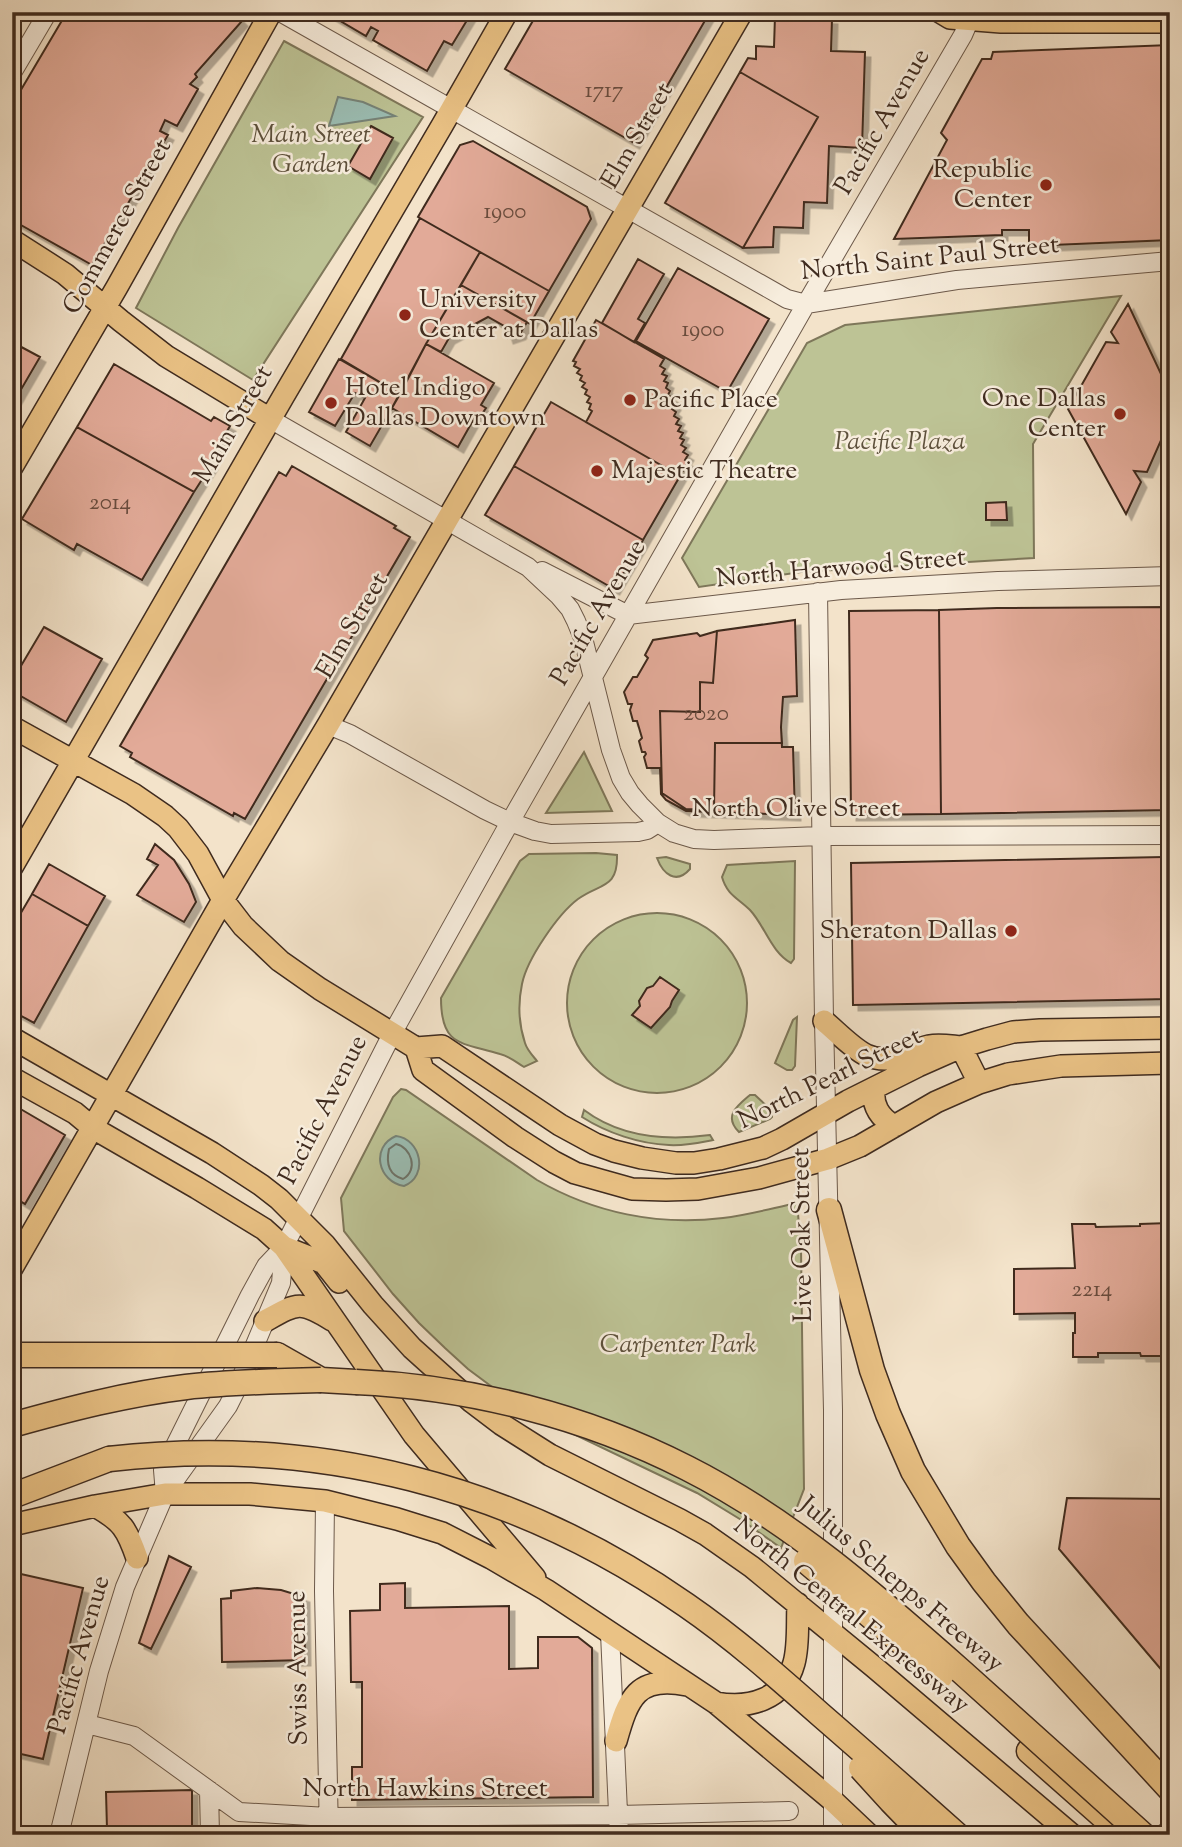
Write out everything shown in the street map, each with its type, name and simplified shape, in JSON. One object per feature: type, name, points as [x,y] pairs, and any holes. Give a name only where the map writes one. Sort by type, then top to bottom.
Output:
[{"type":"highway","points":[[829,1210],[872,1370],[913,1471],[958,1546],[984,1583],[1018,1624],[1170,1789]]},
{"type":"highway","points":[[12,1356],[277,1356],[321,1380]]},
{"type":"highway","name":"Julius Schepps Freeway","points":[[12,1425],[97,1403],[155,1392],[236,1383],[321,1380],[435,1389],[494,1400],[580,1423],[685,1467],[732,1493],[804,1540],[870,1591],[1143,1835]]},
{"type":"highway","points":[[12,1477],[109,1459],[197,1452],[314,1459],[387,1472],[481,1498],[561,1531],[639,1574],[706,1619],[796,1693],[957,1835]]},
{"type":"highway","points":[[12,1496],[109,1459]]},
{"type":"highway","points":[[732,1493],[776,1535],[1124,1835]]},
{"type":"highway","points":[[796,1693],[924,1835]]},
{"type":"main road","name":"Commerce Street","points":[[12,467],[271,12]]},
{"type":"main road","name":"Main Street","points":[[12,867],[507,12]]},
{"type":"main road","name":"Elm Street","points":[[12,1268],[223,900],[742,12]]},
{"type":"main road","points":[[940,12],[950,18],[972,16],[1001,22],[1170,22]]},
{"type":"main road","points":[[12,240],[65,274],[166,356],[270,419]]},
{"type":"main road","name":"North Pearl Street","points":[[12,727],[132,794],[165,816],[198,854],[223,900],[243,926],[280,961],[416,1048],[442,1046],[560,1125],[595,1144],[642,1158],[694,1163],[763,1148],[918,1066],[961,1047],[1013,1032],[1170,1028]]},
{"type":"main road","points":[[824,1021],[864,1054],[884,1059],[891,1060],[938,1045],[961,1047],[979,1083]]},
{"type":"main road","name":"North Central Expressway","points":[[12,1038],[237,1168],[270,1192],[299,1217],[330,1250],[373,1305],[405,1340],[442,1376],[500,1424],[550,1455],[697,1529],[752,1567],[1072,1835]]},
{"type":"main road","points":[[416,1048],[423,1070],[514,1137],[554,1162],[575,1172],[632,1189],[666,1190],[698,1189],[759,1178],[828,1159],[860,1146],[936,1102],[979,1083],[1008,1074],[1061,1066],[1170,1063]]},
{"type":"main road","points":[[12,1079],[75,1113],[93,1128],[264,1229],[284,1247],[414,1434],[545,1590]]},
{"type":"main road","points":[[874,1088],[877,1110],[894,1126]]},
{"type":"main road","points":[[284,1247],[324,1263],[375,1327],[391,1339],[405,1340]]},
{"type":"main road","points":[[265,1321],[293,1306],[302,1305],[335,1322]]},
{"type":"main road","points":[[12,1525],[95,1506],[165,1494],[250,1494],[325,1501],[442,1533],[545,1590],[716,1703],[832,1800],[869,1835]]},
{"type":"main road","points":[[95,1506],[119,1521],[137,1558]]},
{"type":"main road","points":[[716,1703],[733,1706],[751,1704],[768,1698],[778,1690],[790,1674],[795,1661],[798,1604]]},
{"type":"main road","points":[[615,1741],[625,1711],[644,1688],[668,1681],[689,1685]]},
{"type":"street","points":[[12,73],[48,12]]},
{"type":"street","name":"North Saint Paul Street","points":[[280,12],[787,299],[806,304],[957,280],[1170,261]]},
{"type":"street","name":"Pacific Avenue","points":[[165,1494],[163,1470],[250,1295],[266,1266],[284,1247],[392,1034],[806,304],[964,35],[972,16]]},
{"type":"street","points":[[270,419],[528,567],[559,596],[570,609],[583,638],[611,750],[621,778],[630,793],[658,823]]},
{"type":"street","points":[[528,567],[540,570],[628,615]]},
{"type":"street","name":"North Harwood Street","points":[[628,615],[818,592],[1170,576]]},
{"type":"street","name":"Live Oak Street","points":[[818,592],[833,1410],[833,1835]]},
{"type":"street","name":"North Olive Street","points":[[328,724],[510,822],[551,834],[638,832],[647,831],[658,823],[694,839],[714,840],[821,836],[1170,835]]},
{"type":"street","name":"Pacific Avenue","points":[[59,1835],[114,1619],[137,1558],[165,1494],[228,1406],[281,1283],[284,1247]]},
{"type":"street","name":"Swiss Avenue","points":[[325,1501],[324,1591],[329,1826]]},
{"type":"street","points":[[832,1559],[1143,1829],[1156,1835]]},
{"type":"street","points":[[610,1633],[619,1835]]},
{"type":"street","name":"North Hawkins Street","points":[[87,1724],[134,1736],[239,1812],[329,1826],[789,1811]]},
{"type":"street","points":[[209,1790],[211,1835]]},
{"type":"street","points":[[1163,1835],[1170,1829]]},
{"type":"green space","name":"Main Street Garden","points":[[284,41],[423,117],[253,380],[136,308]]},
{"type":"green space","name":"Pacific Plaza","points":[[1121,296],[1033,444],[1034,558],[801,572],[699,587],[682,558],[807,343],[845,325]]},
{"type":"green space","points":[[584,752],[612,811],[546,813]]},
{"type":"green space","points":[[529,854],[617,855],[617,866],[611,880],[578,899],[562,915],[530,962],[522,984],[521,1029],[526,1046],[537,1061],[524,1067],[503,1055],[456,1040],[445,1026],[441,998],[520,861]]},
{"type":"green space","points":[[666,857],[690,864],[690,869],[680,876],[670,876],[657,858]]},
{"type":"green space","points":[[795,861],[794,959],[791,963],[773,946],[755,916],[730,892],[722,877],[727,865]]},
{"type":"green space","points":[[657,913],[692,919],[721,939],[741,968],[747,1003],[741,1038],[721,1067],[692,1087],[657,1093],[622,1087],[593,1067],[573,1038],[567,1003],[573,968],[593,939],[622,919]]},
{"type":"green space","points":[[797,1017],[795,1066],[792,1070],[787,1070],[775,1063],[793,1020]]},
{"type":"green space","name":"Carpenter Park","points":[[401,1089],[537,1180],[604,1209],[651,1218],[699,1220],[742,1215],[797,1203],[801,1247],[804,1489],[781,1548],[697,1493],[523,1410],[468,1369],[419,1323],[393,1294],[344,1231],[341,1198],[393,1097]]},
{"type":"green space","points":[[750,1095],[755,1095],[772,1111],[772,1117],[739,1132],[734,1126],[732,1116]]},
{"type":"green space","points":[[584,1110],[613,1126],[644,1135],[710,1135],[713,1140],[675,1145],[635,1140],[592,1123],[582,1117]]},
{"type":"water","points":[[338,97],[363,102],[395,116],[329,126]]},
{"type":"water","points":[[396,1136],[411,1144],[419,1158],[417,1174],[404,1186],[388,1178],[380,1164],[383,1148]]},
{"type":"building","points":[[67,12],[242,12],[237,16],[242,21],[195,74],[197,77],[190,84],[198,89],[177,126],[165,120],[160,131],[168,135],[92,265],[12,220],[12,105]]},
{"type":"building","points":[[325,12],[472,12],[452,45],[444,41],[427,71],[373,40],[378,31],[371,27],[366,36]]},
{"type":"building","points":[[538,12],[710,12],[634,143],[505,69]]},
{"type":"building","points":[[775,16],[832,19],[831,51],[865,52],[862,148],[829,146],[827,203],[804,202],[803,228],[774,227],[773,247],[743,248],[818,117],[740,72],[748,58],[756,59],[756,46],[774,47]]},
{"type":"building","name":"Republic Center","points":[[1170,45],[1170,240],[1029,246],[1029,230],[1002,230],[1002,235],[894,239],[947,140],[941,133],[982,59],[991,59],[993,52]]},
{"type":"building","points":[[740,72],[818,117],[743,248],[665,203]]},
{"type":"building","points":[[371,126],[393,138],[370,179],[348,166]]},
{"type":"building","points":[[473,141],[587,207],[591,219],[549,291],[418,217],[460,145]]},
{"type":"building","name":"University Center at Dallas","points":[[420,218],[480,252],[400,394],[341,359]]},
{"type":"building","points":[[480,252],[549,291],[530,324],[461,285]]},
{"type":"building","points":[[638,259],[664,274],[638,319],[645,323],[634,342],[602,323]]},
{"type":"building","points":[[678,268],[769,319],[727,392],[636,341]]},
{"type":"building","points":[[461,285],[527,322],[520,334],[508,338],[504,326],[488,317],[449,338],[441,352],[426,344]]},
{"type":"building","name":"One Dallas Center","points":[[1128,304],[1170,393],[1170,420],[1147,472],[1134,471],[1141,482],[1126,514],[1068,409],[1106,342],[1118,343],[1111,332]]},
{"type":"building","name":"Pacific Place","points":[[596,320],[664,359],[660,366],[665,369],[662,374],[667,376],[664,381],[668,383],[668,395],[673,398],[670,402],[675,405],[672,409],[676,412],[674,416],[679,419],[676,424],[681,426],[678,431],[683,433],[680,438],[684,440],[681,445],[686,448],[683,452],[688,455],[685,460],[688,462],[680,476],[586,422],[592,411],[589,409],[591,404],[587,402],[590,397],[585,394],[587,390],[582,387],[585,383],[577,373],[580,369],[574,366],[576,362],[573,361]]},
{"type":"building","points":[[12,342],[40,357],[19,393],[12,389]]},
{"type":"building","points":[[426,344],[494,383],[481,405],[486,408],[480,417],[476,415],[458,447],[392,408]]},
{"type":"building","name":"Hotel Indigo Dallas Downtown","points":[[339,359],[400,394],[370,446],[346,432],[365,398],[355,393],[335,426],[309,412]]},
{"type":"building","points":[[114,364],[211,421],[214,417],[230,426],[209,462],[212,464],[194,492],[77,427]]},
{"type":"building","points":[[12,389],[19,393],[12,405]]},
{"type":"building","name":"Majestic Theatre","points":[[551,402],[680,476],[643,540],[514,466]]},
{"type":"building","points":[[77,427],[194,492],[142,580],[77,544],[74,550],[22,519]]},
{"type":"building","points":[[292,466],[396,526],[394,528],[410,537],[245,819],[234,813],[233,816],[130,757],[132,753],[120,746],[279,472],[286,476]]},
{"type":"building","points":[[514,466],[643,540],[614,589],[485,515]]},
{"type":"building","points":[[1006,502],[1007,520],[986,520],[986,503]]},
{"type":"building","points":[[1170,607],[1170,810],[941,814],[939,610]]},
{"type":"building","points":[[939,610],[941,814],[851,815],[849,611]]},
{"type":"building","points":[[795,620],[797,696],[783,697],[781,727],[782,747],[793,747],[795,815],[686,811],[666,800],[661,794],[660,768],[647,768],[644,757],[646,754],[642,752],[639,741],[642,738],[637,721],[633,721],[630,710],[632,704],[628,704],[624,692],[648,658],[645,655],[653,640],[697,633],[700,636],[717,631]]},
{"type":"building","points":[[795,620],[797,696],[783,697],[782,743],[715,743],[714,810],[686,809],[662,793],[660,711],[700,712],[700,682],[713,683],[717,631]]},
{"type":"building","points":[[44,627],[102,659],[66,722],[12,691],[12,681]]},
{"type":"building","points":[[155,844],[174,860],[189,884],[196,902],[184,922],[137,895],[158,865],[147,859]]},
{"type":"building","name":"Sheraton Dallas","points":[[1170,857],[1170,999],[853,1005],[851,863]]},
{"type":"building","points":[[49,864],[105,896],[88,926],[32,894]]},
{"type":"building","points":[[32,894],[88,926],[34,1023],[12,1011],[12,928]]},
{"type":"building","points":[[660,977],[679,990],[670,1007],[651,1028],[632,1015],[640,1006],[639,1001],[647,988],[653,986]]},
{"type":"building","points":[[12,1104],[65,1135],[25,1204],[12,1196]]},
{"type":"building","points":[[1169,1223],[1167,1277],[1170,1277],[1170,1302],[1167,1302],[1170,1356],[1098,1353],[1098,1357],[1073,1357],[1075,1313],[1014,1314],[1014,1269],[1075,1268],[1072,1224],[1095,1224],[1096,1227]]},
{"type":"building","points":[[1067,1498],[1170,1499],[1170,1680],[1059,1549]]},
{"type":"building","points":[[169,1556],[191,1567],[151,1649],[139,1643]]},
{"type":"building","points":[[12,1572],[83,1588],[43,1759],[12,1752]]},
{"type":"building","points":[[405,1583],[405,1608],[509,1606],[509,1669],[538,1668],[538,1637],[578,1637],[592,1648],[593,1797],[352,1800],[352,1767],[362,1767],[362,1682],[351,1682],[350,1611],[380,1610],[380,1584]]},
{"type":"building","points":[[257,1588],[281,1590],[304,1597],[305,1660],[222,1662],[221,1599],[231,1598],[231,1591]]},
{"type":"building","points":[[192,1790],[192,1827],[183,1827],[183,1835],[124,1835],[124,1829],[107,1829],[106,1792]]},
{"type":"building","points":[[271,1829],[271,1835],[228,1835],[228,1830]]},
{"type":"building","points":[[600,1830],[600,1835],[481,1835],[481,1832]]},
{"type":"building","points":[[739,1834],[803,1835],[647,1835]]},
{"type":"place","name":"Republic Center","points":[[1046,185]]},
{"type":"place","name":"University Center at Dallas","points":[[405,315]]},
{"type":"place","name":"Pacific Place","points":[[630,400]]},
{"type":"place","name":"Hotel Indigo Dallas Downtown","points":[[331,403]]},
{"type":"place","name":"One Dallas Center","points":[[1120,414]]},
{"type":"place","name":"Majestic Theatre","points":[[597,471]]},
{"type":"place","name":"Sheraton Dallas","points":[[1011,931]]}]
